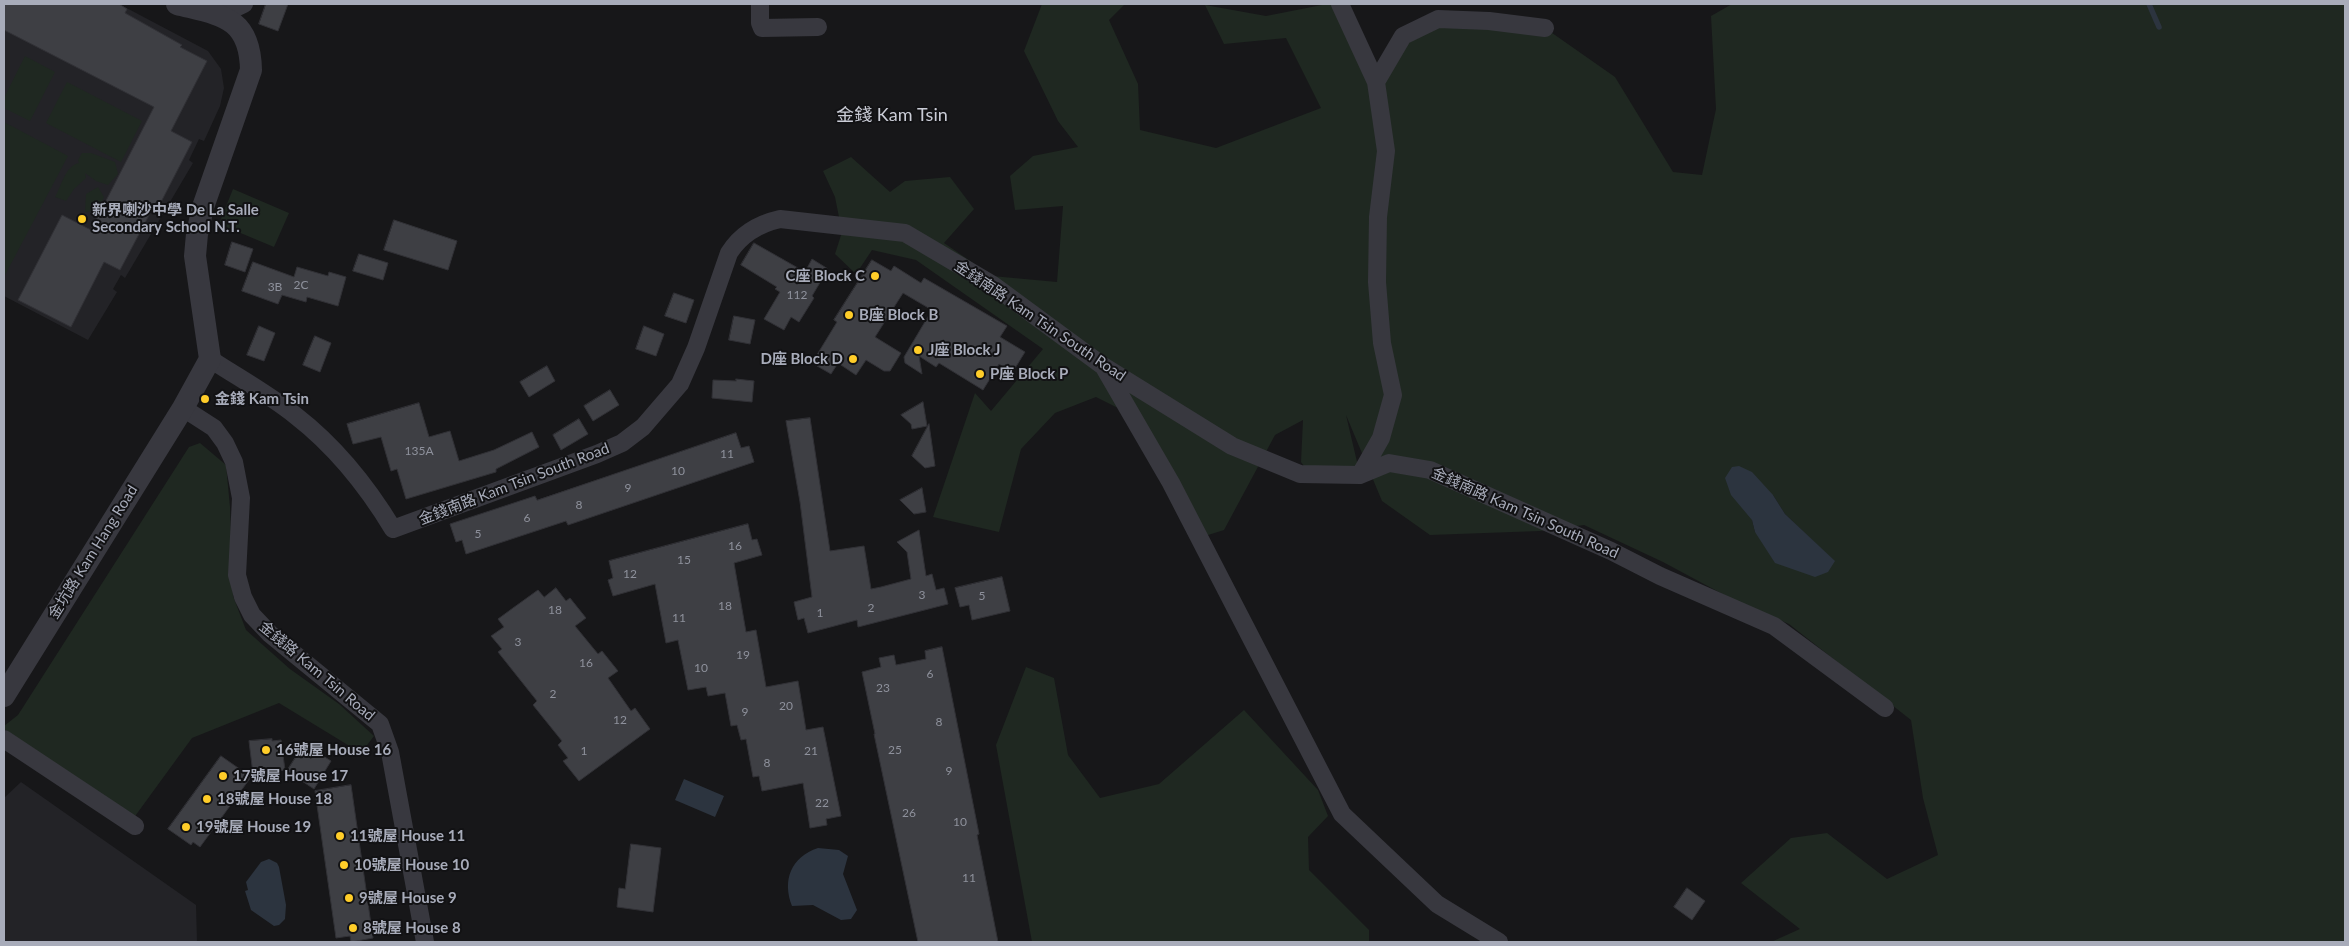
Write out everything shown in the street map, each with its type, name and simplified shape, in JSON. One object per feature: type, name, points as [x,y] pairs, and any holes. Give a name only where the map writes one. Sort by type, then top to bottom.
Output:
[{"type":"street","points":[[177,4],[221,15],[236,26],[244,35],[250,53],[250,70],[203,207],[196,234],[196,256],[210,359],[184,408]]},
{"type":"street","points":[[221,15],[244,4]]},
{"type":"street","points":[[760,4],[760,23],[762,28],[818,27]]},
{"type":"street","points":[[1340,4],[1376,82],[1386,151],[1378,217],[1377,282],[1382,344],[1393,395],[1381,438],[1360,475]]},
{"type":"street","points":[[1376,82],[1403,36],[1438,19],[1489,21],[1545,28]]},
{"type":"street","name":"金錢南路 Kam Tsin South Road","points":[[210,359],[296,416],[345,460],[393,529],[597,454],[622,442],[643,427],[680,384],[696,348],[729,253],[736,242],[762,224],[780,219],[905,233],[993,286],[1103,366],[1232,446],[1300,474],[1360,475],[1389,463],[1430,470],[1611,550],[1660,576],[1774,626],[1885,708]]},
{"type":"street","points":[[1103,366],[1171,483],[1342,814],[1437,904],[1499,942]]},
{"type":"street","name":"金坑路 Kam Hang Road","points":[[4,696],[184,408]]},
{"type":"street","name":"金錢路 Kam Tsin Road","points":[[184,408],[214,428],[225,443],[234,462],[241,498],[237,575],[243,597],[252,615],[292,652],[380,724],[390,752],[424,942]]},
{"type":"street","points":[[4,739],[135,826]]},
{"type":"shaded area","name":"新界喇沙中學 De La Salle Secondary School N.T.","points":[[4,4],[119,4],[208,51],[221,69],[224,88],[220,106],[204,141],[199,139],[189,160],[193,163],[125,278],[121,275],[113,289],[117,292],[88,340],[4,296]]},
{"type":"shaded area","points":[[1042,4],[1125,4],[1109,20],[1138,84],[1140,130],[1216,148],[1321,108],[1286,38],[1224,44],[1205,5],[1266,16],[1327,4],[1340,4],[1376,82],[1423,26],[1545,28],[1615,77],[1673,172],[1702,175],[1716,109],[1711,16],[1732,4],[2345,4],[2345,942],[1771,942],[1800,929],[1741,883],[1791,838],[1827,833],[1887,879],[1938,855],[1923,798],[1911,720],[1789,624],[1730,598],[1663,562],[1584,525],[1540,531],[1430,535],[1382,501],[1346,415],[1358,466],[1309,473],[1301,462],[1303,420],[1275,435],[1224,530],[1205,536],[1132,415],[1096,397],[1055,413],[1021,449],[999,532],[933,517],[975,393],[991,411],[1043,349],[916,260],[872,250],[856,274],[835,254],[842,232],[835,197],[823,171],[851,157],[890,192],[905,181],[950,177],[974,209],[944,243],[992,276],[1057,282],[1063,206],[1015,210],[1010,176],[1033,156],[1078,147],[1058,121],[1024,51]],"holes":[[[1773,495],[1785,514],[1834,561],[1755,532],[1752,520]]]},
{"type":"shaded area","points":[[25,56],[55,72],[30,121],[4,108],[4,98]]},
{"type":"shaded area","points":[[67,82],[142,121],[121,162],[46,123]]},
{"type":"shaded area","points":[[4,122],[68,156],[4,277]]},
{"type":"shaded area","points":[[82,153],[91,153],[115,162],[118,174],[108,185],[96,181],[85,173],[86,178],[74,189],[66,201],[55,197],[67,172],[79,163],[78,160]]},
{"type":"shaded area","points":[[98,187],[104,197],[98,210],[85,212],[86,194]]},
{"type":"shaded area","points":[[233,189],[289,213],[274,247],[219,224]]},
{"type":"shaded area","points":[[200,443],[226,465],[230,507],[233,596],[246,630],[290,669],[339,704],[374,736],[361,753],[279,703],[192,738],[133,819],[4,729],[4,726],[18,715],[189,447]]},
{"type":"shaded area","points":[[1026,667],[1054,678],[1068,755],[1100,798],[1159,784],[1244,710],[1318,790],[1328,816],[1308,837],[1309,870],[1369,930],[1369,942],[1032,942],[996,745]]},
{"type":"shaded area","points":[[21,782],[196,905],[197,942],[4,942],[4,798]]},
{"type":"water","points":[[1739,466],[1752,472],[1773,495],[1785,514],[1835,561],[1828,572],[1815,577],[1775,563],[1755,532],[1752,520],[1731,495],[1725,478],[1732,467]]},
{"type":"water","points":[[684,779],[724,796],[715,817],[675,800]]},
{"type":"water","points":[[818,848],[839,850],[848,856],[843,874],[857,910],[851,919],[841,920],[813,905],[792,906],[788,887],[791,871],[801,857]]},
{"type":"water","points":[[269,859],[277,863],[279,867],[286,905],[285,919],[279,925],[274,926],[251,910],[245,891],[248,890],[246,882],[261,862]]},
{"type":"building","points":[[4,4],[119,4],[127,9],[125,13],[182,45],[180,47],[207,61],[171,131],[192,142],[160,204],[156,202],[120,270],[104,262],[71,327],[18,300],[62,215],[91,230],[154,107],[4,30]]},
{"type":"building","points":[[266,4],[288,4],[278,31],[259,24]]},
{"type":"building","points":[[394,220],[457,241],[448,270],[384,250]]},
{"type":"building","points":[[232,242],[253,249],[245,272],[225,265]]},
{"type":"building","points":[[754,243],[805,272],[812,259],[828,269],[812,296],[814,298],[799,322],[791,317],[784,330],[764,319],[780,292],[775,289],[777,287],[741,265]]},
{"type":"building","points":[[359,254],[388,263],[383,280],[353,271]]},
{"type":"building","points":[[872,260],[891,271],[894,266],[921,283],[924,278],[1007,326],[1000,337],[1025,352],[1012,373],[999,364],[983,390],[939,363],[936,367],[919,356],[922,374],[905,363],[904,357],[932,310],[903,293],[875,337],[901,353],[890,371],[884,371],[866,360],[856,375],[838,363],[831,374],[812,363],[837,322],[834,320]]},
{"type":"building","points":[[253,262],[294,277],[297,267],[328,276],[329,272],[346,277],[338,306],[307,297],[306,302],[282,295],[278,304],[242,291]]},
{"type":"building","points":[[674,293],[694,300],[686,323],[665,316]]},
{"type":"building","points":[[734,316],[755,320],[750,344],[729,340]]},
{"type":"building","points":[[259,326],[275,333],[264,361],[247,355]]},
{"type":"building","points":[[644,326],[664,334],[656,356],[636,349]]},
{"type":"building","points":[[315,336],[331,343],[320,372],[303,365]]},
{"type":"building","points":[[547,366],[555,381],[529,397],[520,382]]},
{"type":"building","points":[[736,379],[754,381],[752,402],[712,398],[713,380],[736,381]]},
{"type":"building","points":[[610,390],[619,405],[593,421],[584,406]]},
{"type":"building","points":[[923,402],[927,426],[912,429],[911,424],[901,415]]},
{"type":"building","points":[[419,403],[429,437],[450,431],[459,461],[494,450],[532,432],[539,447],[496,469],[496,472],[406,499],[397,469],[391,471],[381,437],[353,444],[347,424]]},
{"type":"building","points":[[810,418],[830,551],[864,546],[871,589],[881,587],[911,579],[907,552],[897,542],[919,530],[926,576],[932,574],[936,590],[944,588],[948,604],[858,627],[857,620],[808,633],[804,618],[798,620],[794,602],[812,597],[800,502],[786,421]]},
{"type":"building","points":[[579,419],[588,434],[561,450],[553,435]]},
{"type":"building","points":[[929,424],[935,466],[925,468],[912,456]]},
{"type":"building","points":[[736,433],[741,448],[749,446],[754,462],[568,525],[566,521],[466,554],[462,540],[456,542],[450,524],[535,496],[537,500]]},
{"type":"building","points":[[922,488],[926,512],[914,514],[900,500]]},
{"type":"building","points":[[748,524],[752,540],[757,539],[762,555],[734,563],[746,632],[756,630],[766,687],[798,681],[806,730],[823,727],[841,816],[826,819],[827,825],[810,828],[803,783],[762,791],[759,776],[753,777],[746,739],[741,740],[737,725],[731,726],[725,693],[708,696],[706,687],[688,690],[678,640],[666,643],[655,584],[613,596],[608,580],[613,578],[609,561]]},
{"type":"building","points":[[1002,577],[1010,611],[972,620],[969,605],[960,607],[955,588]]},
{"type":"building","points":[[556,588],[566,601],[570,598],[586,618],[575,626],[598,654],[602,651],[618,671],[608,678],[631,711],[635,708],[650,729],[579,781],[563,761],[568,758],[558,745],[562,741],[533,705],[537,701],[498,652],[502,649],[491,636],[504,627],[498,619],[538,590],[544,597]]},
{"type":"building","points":[[942,647],[998,942],[918,942],[862,672],[881,667],[879,658],[894,655],[896,665],[926,659],[925,651]]},
{"type":"building","name":"16號屋 House 16","points":[[272,739],[272,741],[281,740],[285,770],[253,774],[249,741]]},
{"type":"building","points":[[303,746],[310,751],[312,749],[331,761],[314,789],[287,771]]},
{"type":"building","points":[[221,756],[251,777],[200,847],[193,842],[191,845],[168,829]]},
{"type":"building","points":[[351,785],[373,938],[351,942],[350,936],[336,938],[315,791]]},
{"type":"building","points":[[631,844],[661,848],[653,912],[617,907],[619,888],[625,889]]},
{"type":"building","points":[[1687,888],[1705,901],[1692,920],[1674,907]]},
{"type":"waterway","points":[[2149,4],[2159,27]]},
{"type":"place","name":"新界喇沙中學 De La Salle Secondary School N.T.","points":[[82,219]]},
{"type":"place","name":"C座 Block C","points":[[875,276]]},
{"type":"place","name":"B座 Block B","points":[[849,315]]},
{"type":"place","name":"J座 Block J","points":[[918,350]]},
{"type":"place","name":"D座 Block D","points":[[853,359]]},
{"type":"place","name":"P座 Block P","points":[[980,374]]},
{"type":"place","name":"金錢 Kam Tsin","points":[[205,399]]},
{"type":"place","name":"16號屋 House 16","points":[[266,750]]},
{"type":"place","name":"17號屋 House 17","points":[[223,776]]},
{"type":"place","name":"18號屋 House 18","points":[[207,799]]},
{"type":"place","name":"19號屋 House 19","points":[[186,827]]},
{"type":"place","name":"11號屋 House 11","points":[[340,836]]},
{"type":"place","name":"10號屋 House 10","points":[[344,865]]},
{"type":"place","name":"9號屋 House 9","points":[[349,898]]},
{"type":"place","name":"8號屋 House 8","points":[[353,928]]},
{"type":"district","name":"金錢 Kam Tsin","points":[[892,115]]}]
